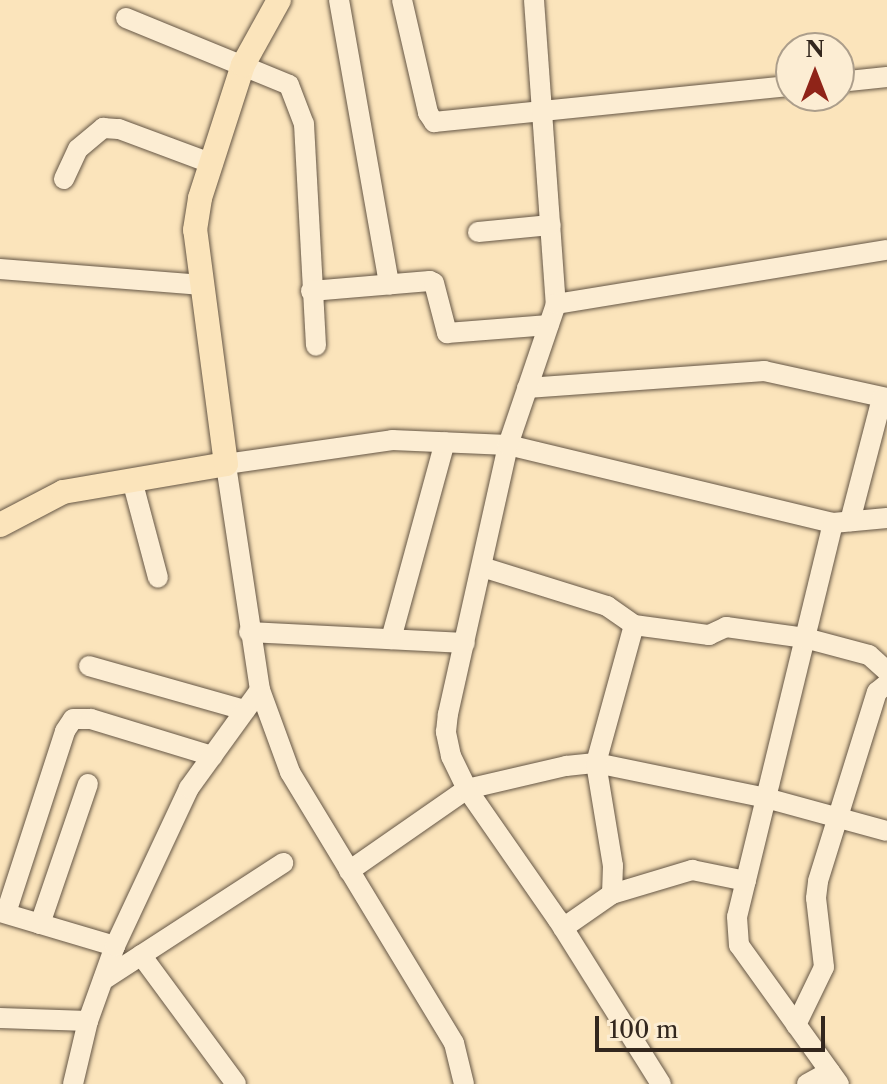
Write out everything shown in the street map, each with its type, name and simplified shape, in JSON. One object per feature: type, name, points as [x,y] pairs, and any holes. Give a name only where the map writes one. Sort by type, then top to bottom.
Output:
[{"type":"main road","points":[[5,516],[63,492],[226,464],[195,230],[200,198],[243,65],[279,0]]},
{"type":"street","points":[[339,0],[389,285]]},
{"type":"street","points":[[402,0],[428,113],[434,122],[775,88]]},
{"type":"street","points":[[534,0],[556,304],[508,445],[446,732],[451,756],[467,789],[563,928],[661,1084]]},
{"type":"street","points":[[126,18],[289,85],[301,113],[316,346]]},
{"type":"street","points":[[855,80],[887,77]]},
{"type":"street","points":[[64,179],[78,149],[103,128],[119,129],[213,164]]},
{"type":"street","points":[[478,232],[551,225]]},
{"type":"street","points":[[556,304],[887,250]]},
{"type":"street","points":[[0,269],[202,285]]},
{"type":"street","points":[[311,291],[434,283],[447,333],[549,325]]},
{"type":"street","points":[[527,388],[764,371],[854,388],[884,398],[805,638],[737,917],[739,945],[834,1078],[807,1084]]},
{"type":"street","points":[[464,1084],[454,1043],[290,772],[260,690],[226,464],[392,440],[508,445],[842,522],[887,518]]},
{"type":"street","points":[[391,639],[445,442]]},
{"type":"street","points":[[132,480],[158,578]]},
{"type":"street","points":[[482,567],[607,606],[634,625],[709,635],[726,627],[805,638],[869,655],[887,671]]},
{"type":"street","points":[[612,894],[613,866],[596,763],[634,625]]},
{"type":"street","points":[[249,632],[465,643]]},
{"type":"street","points":[[89,666],[245,710]]},
{"type":"street","points":[[796,1025],[824,967],[816,890],[877,692],[887,684]]},
{"type":"street","points":[[73,1084],[88,1021],[115,946],[189,788],[260,690]]},
{"type":"street","points":[[115,946],[3,912],[65,731],[73,719],[91,719],[212,756]]},
{"type":"street","points":[[349,871],[467,789],[596,763],[766,798],[887,831]]},
{"type":"street","points":[[40,924],[88,784]]},
{"type":"street","points":[[103,980],[283,863]]},
{"type":"street","points":[[563,928],[612,894],[692,870],[746,881]]},
{"type":"street","points":[[141,955],[236,1084]]},
{"type":"street","points":[[0,1018],[88,1021]]}]
